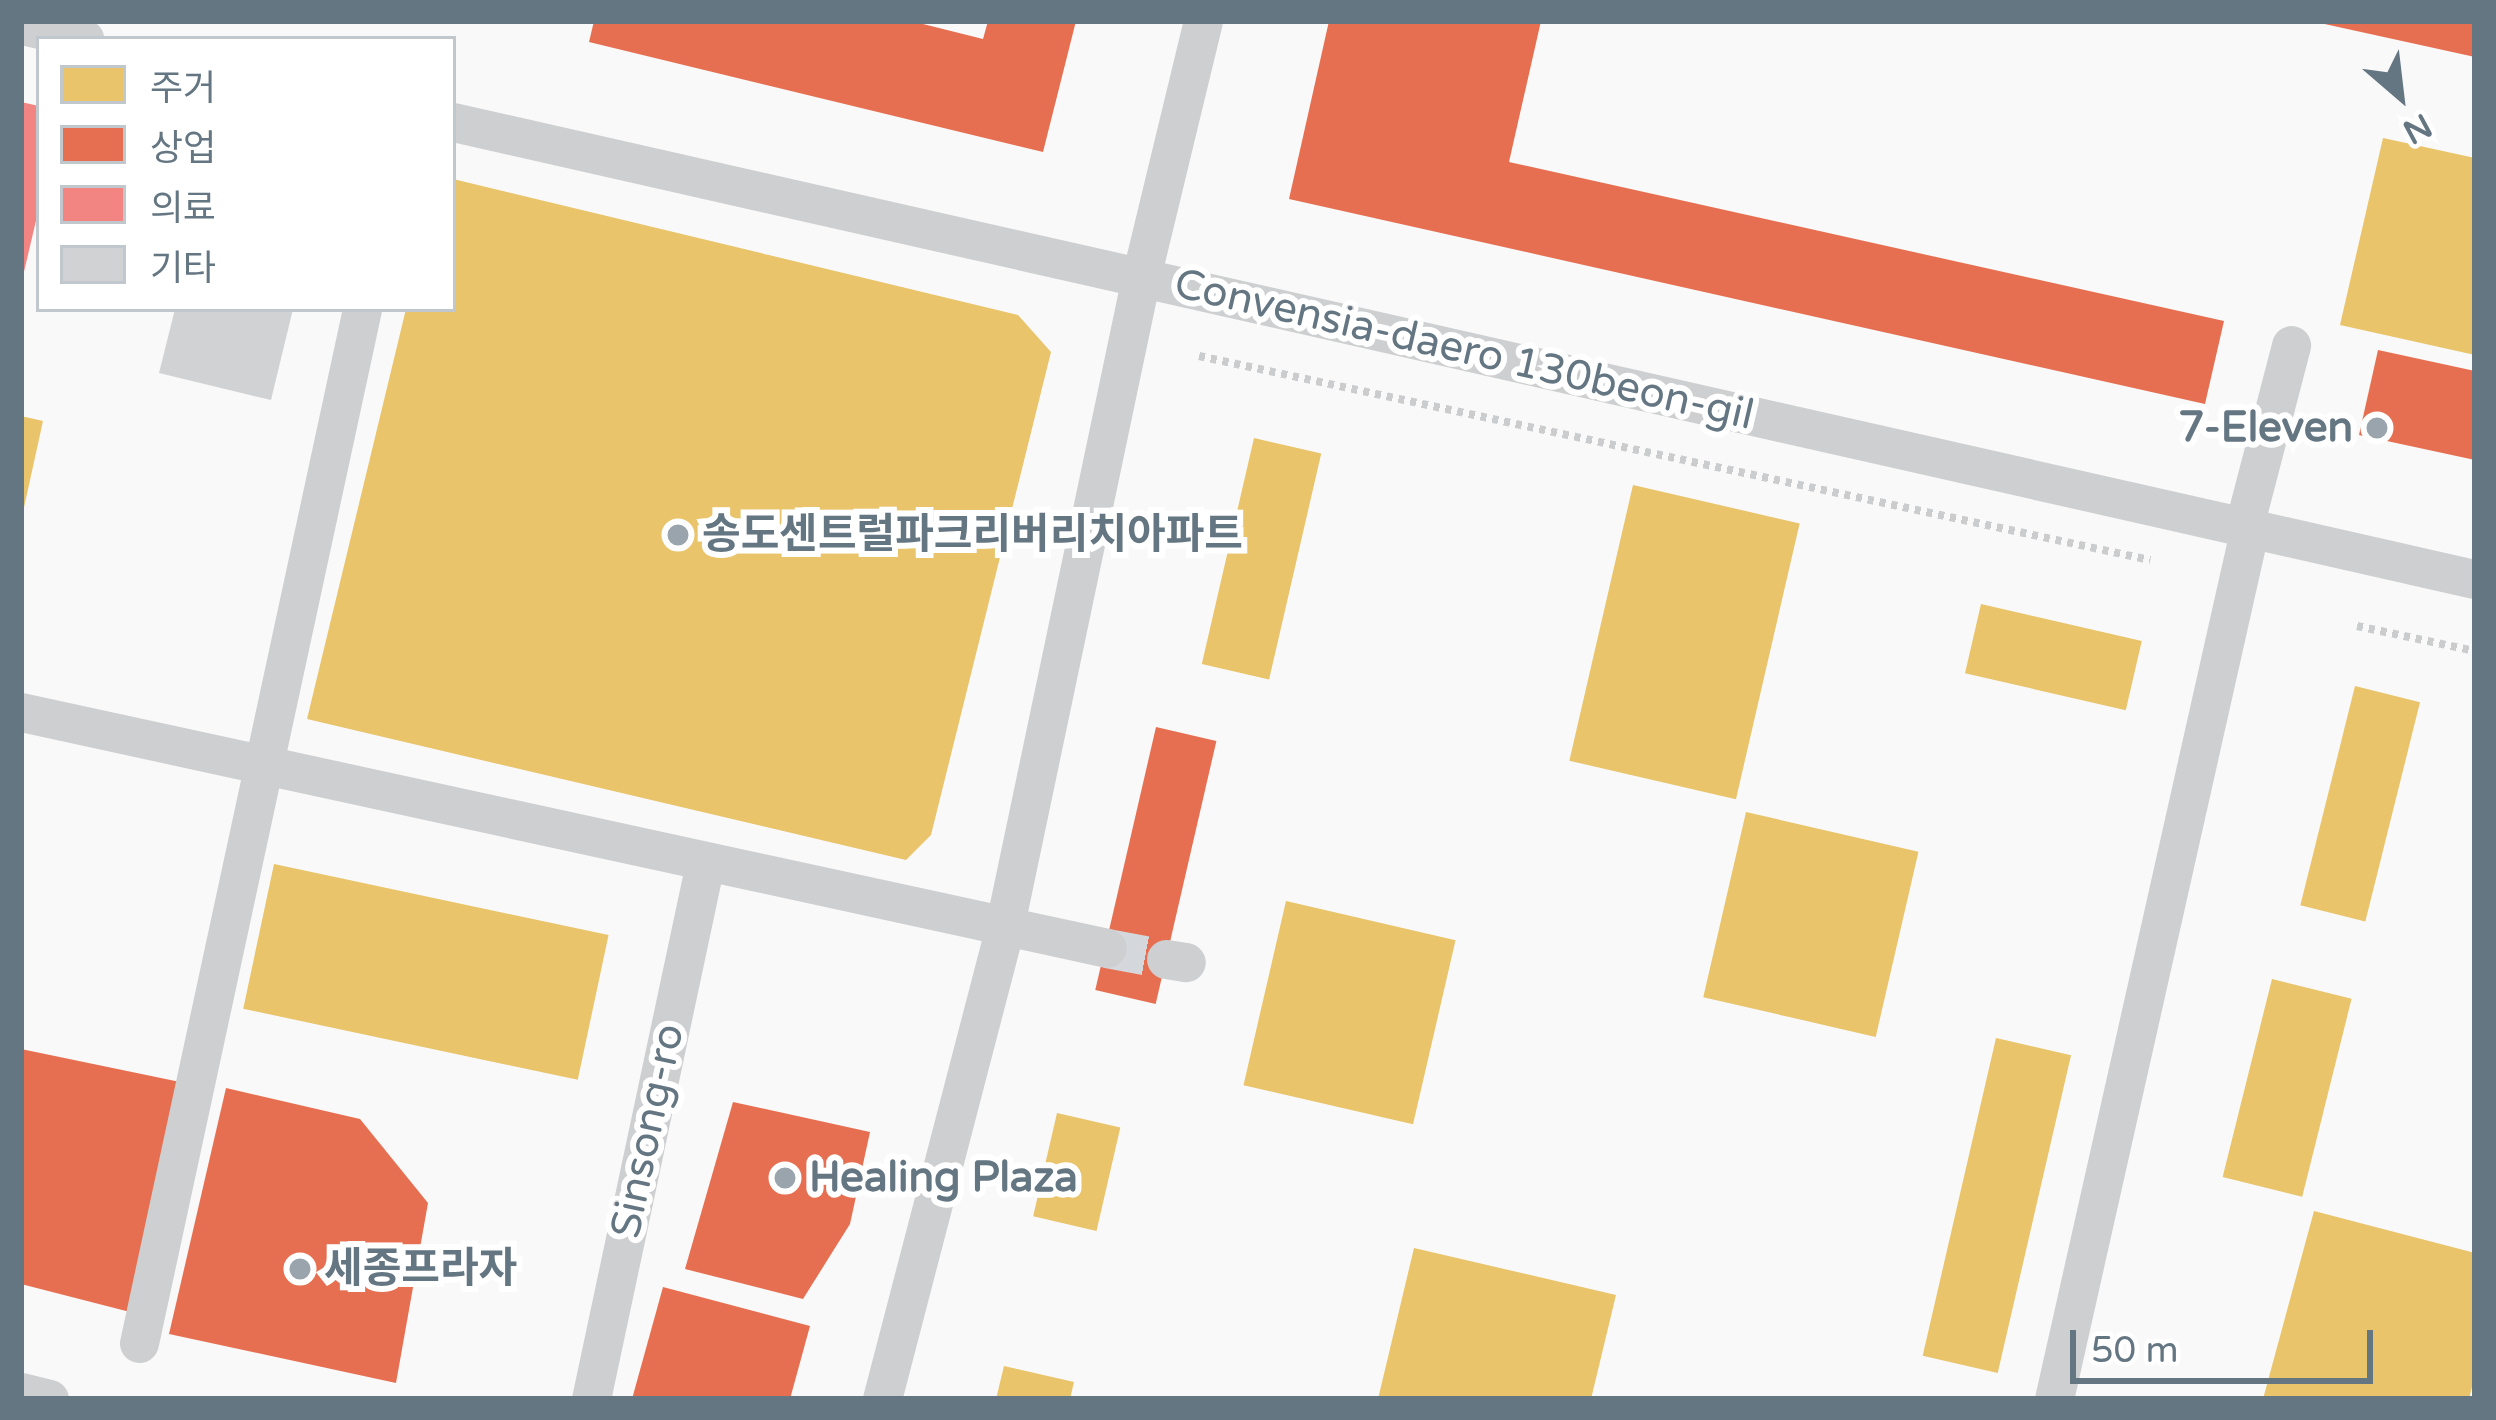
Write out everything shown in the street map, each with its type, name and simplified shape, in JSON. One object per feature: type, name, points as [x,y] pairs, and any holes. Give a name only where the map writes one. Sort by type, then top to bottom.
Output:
[{"type":"street","points":[[882,1399],[1004,929],[1141,278],[1203,21]]},
{"type":"street","points":[[21,25],[70,36]]},
{"type":"street","name":"Convensia-daero 130beon-gil","points":[[456,123],[2475,579]]},
{"type":"street","points":[[139,1343],[361,312]]},
{"type":"street","points":[[2054,1399],[2291,345]]},
{"type":"street","points":[[21,712],[1107,948]]},
{"type":"street","name":"Sinsong-ro","points":[[591,1399],[705,863]]},
{"type":"street","points":[[21,1392],[49,1399]]},
{"type":"path","points":[[1199,356],[2150,560]]},
{"type":"path","points":[[2357,626],[2475,651]]},
{"type":"building: 주거","points":[[2383,138],[2475,158],[2475,355],[2340,325]]},
{"type":"building: 주거","name":"송도센트럴파크리버리치아파트","points":[[456,180],[1018,315],[1051,352],[931,835],[906,860],[307,719],[405,312],[456,312]]},
{"type":"building: 주거","points":[[21,416],[43,421],[23,512],[21,512]]},
{"type":"building: 주거","points":[[1254,438],[1321,454],[1269,680],[1202,664]]},
{"type":"building: 주거","points":[[1633,485],[1800,523],[1736,799],[1569,761]]},
{"type":"building: 주거","points":[[1981,604],[2142,641],[2126,710],[1965,673]]},
{"type":"building: 주거","points":[[2355,686],[2420,702],[2365,921],[2300,905]]},
{"type":"building: 주거","points":[[1746,812],[1918,852],[1876,1037],[1703,997]]},
{"type":"building: 주거","points":[[274,864],[609,935],[578,1080],[243,1009]]},
{"type":"building: 주거","points":[[1286,901],[1456,940],[1413,1124],[1243,1085]]},
{"type":"building: 주거","points":[[2272,979],[2352,999],[2302,1197],[2223,1177]]},
{"type":"building: 주거","points":[[1996,1038],[2071,1055],[1998,1373],[1923,1356]]},
{"type":"building: 주거","points":[[1057,1113],[1120,1128],[1096,1231],[1033,1216]]},
{"type":"building: 주거","points":[[2314,1211],[2475,1253],[2475,1375],[2469,1399],[2263,1399]]},
{"type":"building: 주거","points":[[1414,1248],[1616,1295],[1591,1399],[1378,1399]]},
{"type":"building: 주거","points":[[1004,1366],[1074,1382],[1070,1399],[996,1399]]},
{"type":"building: 상업","points":[[594,21],[911,21],[983,39],[988,21],[1076,21],[1043,152],[589,42]]},
{"type":"building: 상업","points":[[1329,21],[1541,21],[1509,162],[2224,321],[2205,404],[1289,199]]},
{"type":"building: 상업","points":[[2475,21],[2475,57],[2320,23]]},
{"type":"building: 상업","points":[[2378,350],[2475,371],[2475,460],[2359,435]]},
{"type":"building: 상업","points":[[1156,727],[1216,741],[1156,1004],[1095,990]]},
{"type":"building: 상업","points":[[21,1049],[185,1083],[130,1312],[21,1284]]},
{"type":"building: 상업","name":"세종프라자","points":[[226,1088],[360,1119],[428,1203],[396,1383],[169,1334]]},
{"type":"building: 상업","name":"Healing Plaza","points":[[733,1102],[870,1132],[850,1224],[803,1299],[685,1269]]},
{"type":"building: 상업","points":[[663,1287],[810,1326],[790,1399],[632,1399]]},
{"type":"building: 의료","points":[[21,102],[36,105],[36,221],[23,276]]},
{"type":"building: 기타","points":[[174,312],[292,312],[271,400],[159,373]]},
{"type":"tunnel","points":[[1107,948],[1166,959]]},
{"type":"place","name":"7-Eleven","points":[[2377,428]]},
{"type":"place","name":"송도센트럴파크리버리치아파트","points":[[678,535]]},
{"type":"place","name":"Healing Plaza","points":[[785,1178]]},
{"type":"place","name":"세종프라자","points":[[300,1269]]}]
